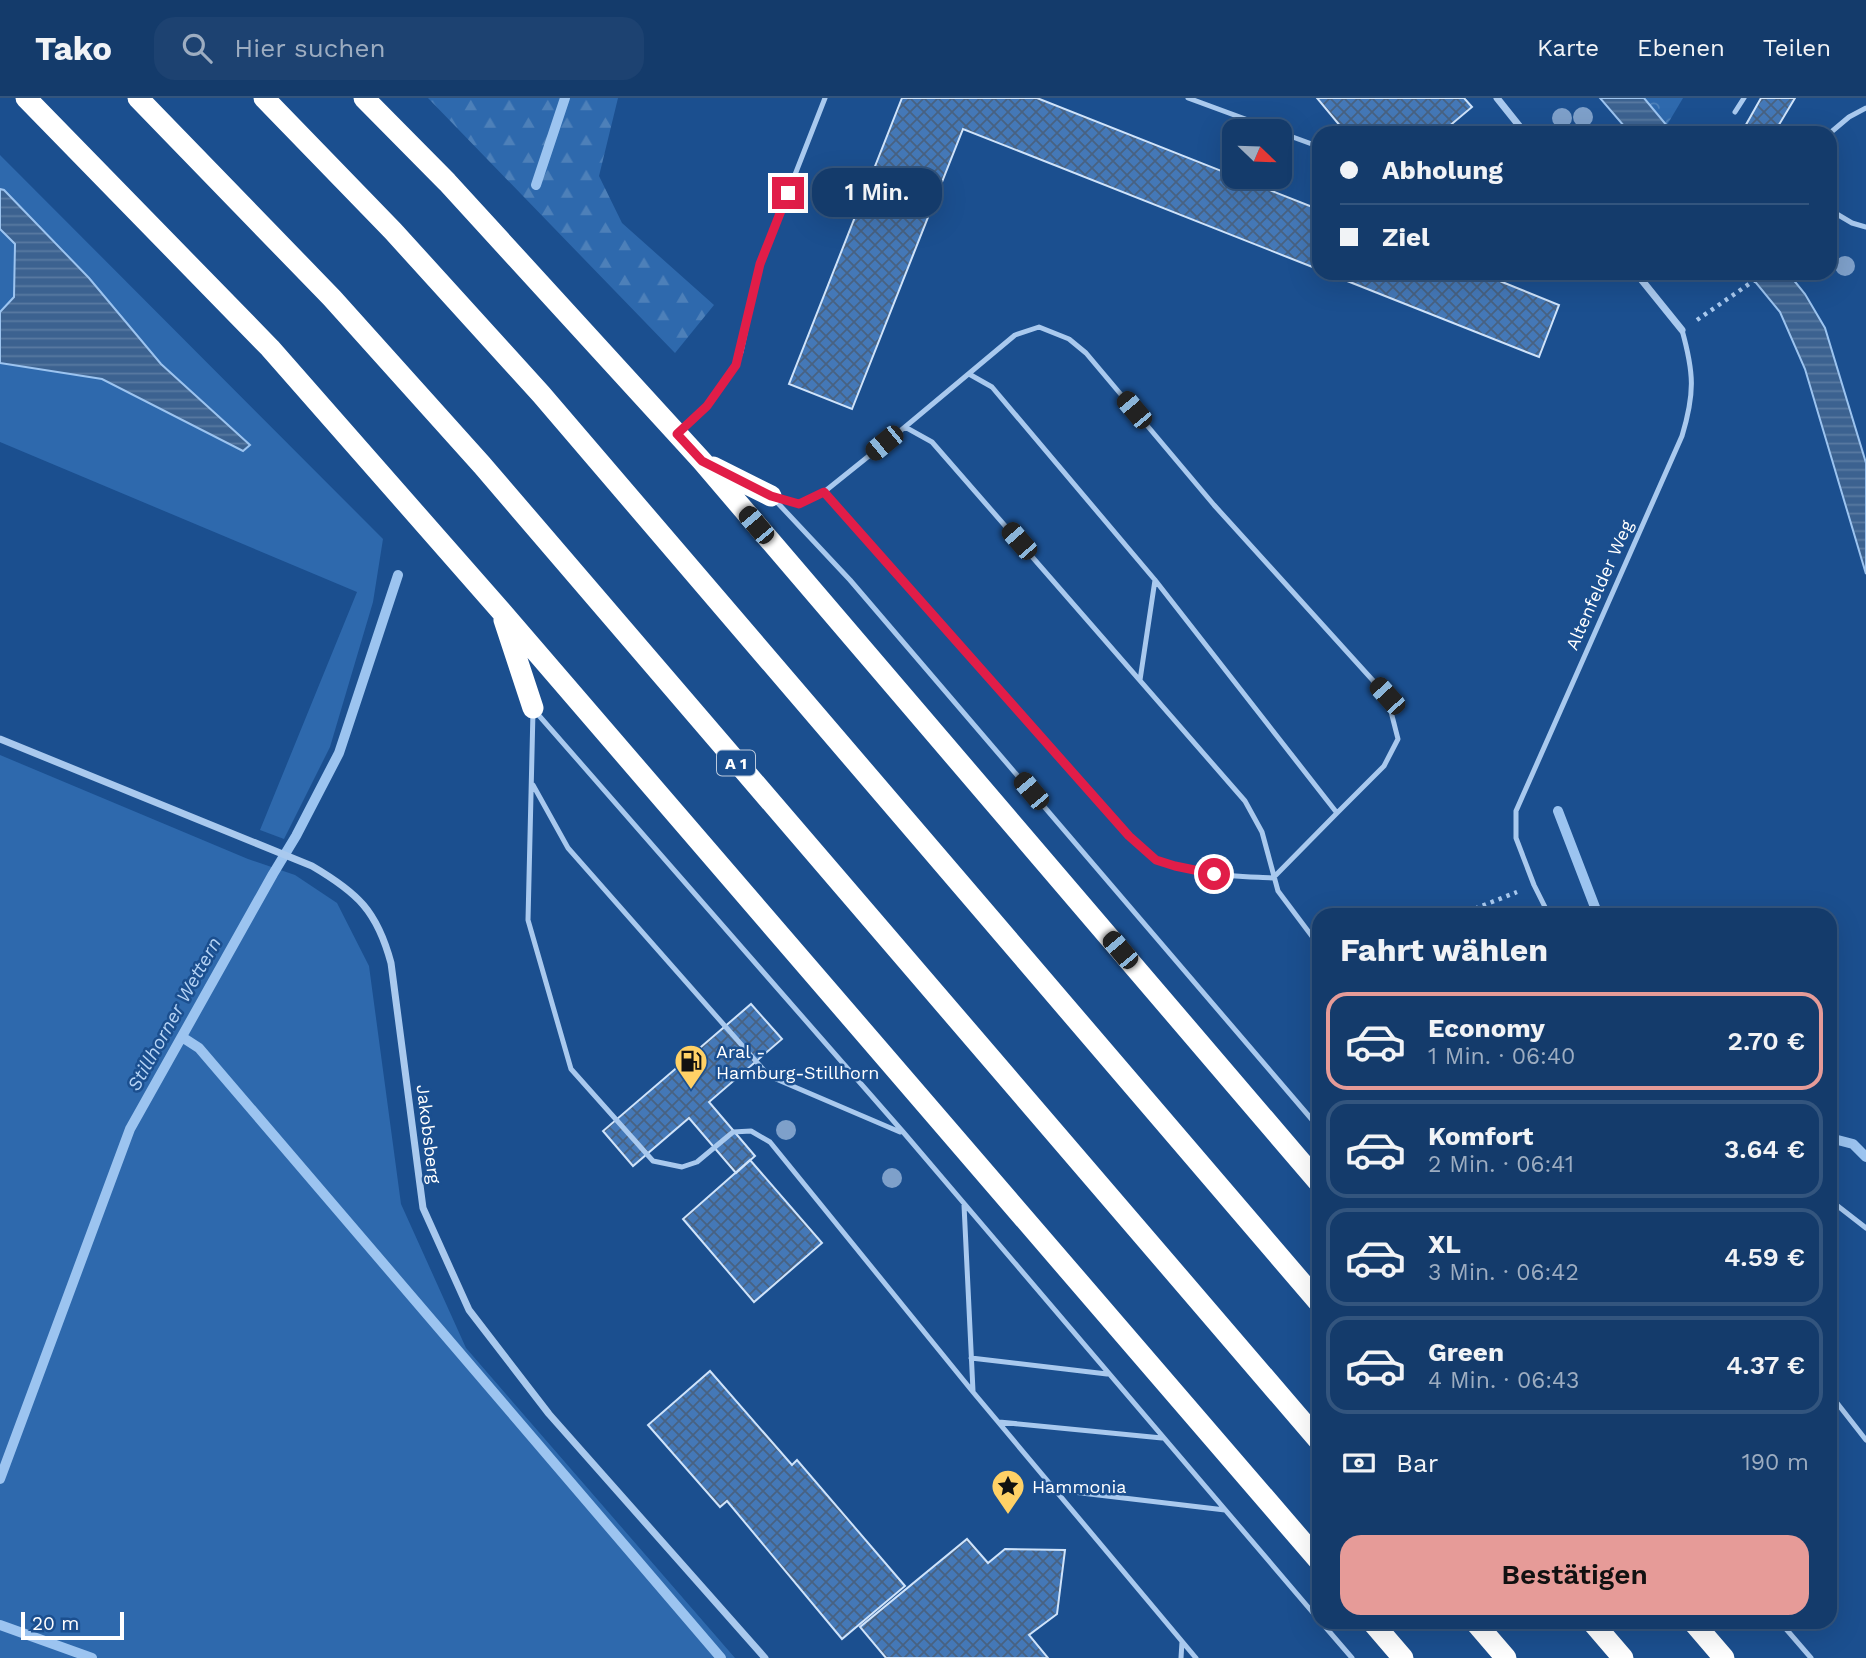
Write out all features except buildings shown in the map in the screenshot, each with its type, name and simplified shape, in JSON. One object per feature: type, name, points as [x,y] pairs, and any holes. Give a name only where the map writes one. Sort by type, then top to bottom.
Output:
[{"type":"highway","name":"A 1","points":[[138,98],[332,298],[482,466],[1312,1433]]},
{"type":"highway","points":[[264,98],[393,232],[541,394],[1312,1295]]},
{"type":"highway","points":[[364,98],[447,182],[702,461],[1312,1175]]},
{"type":"highway","points":[[27,99],[270,348],[501,611],[1312,1553]]},
{"type":"highway","points":[[702,461],[771,496]]},
{"type":"highway","points":[[501,611],[533,708]]},
{"type":"highway","points":[[1378,1629],[1402,1658]]},
{"type":"highway","points":[[1481,1629],[1506,1658]]},
{"type":"highway","points":[[1598,1629],[1623,1658]]},
{"type":"highway","points":[[1699,1629],[1724,1658]]},
{"type":"street","points":[[1497,98],[1519,126]]},
{"type":"street","name":"Altenfelder Weg","points":[[1642,280],[1682,330]]},
{"type":"street","name":"Jakobsberg","points":[[0,739],[312,866],[342,886],[366,907],[384,939],[391,963],[423,1208],[469,1310],[549,1414],[765,1658]]},
{"type":"lane","points":[[677,434],[707,406],[736,365],[760,264],[825,98]]},
{"type":"lane","points":[[1188,98],[1244,119]]},
{"type":"lane","points":[[1735,112],[1744,98]]},
{"type":"lane","points":[[1837,127],[1866,108]]},
{"type":"lane","points":[[1292,137],[1312,144]]},
{"type":"lane","points":[[1837,215],[1866,228]]},
{"type":"lane","points":[[771,496],[799,504],[824,492],[1015,335],[1039,327],[1069,339],[1086,353],[1214,505],[1387,696],[1398,739],[1384,766],[1273,878],[1214,874],[1156,860],[1129,836],[824,492]]},
{"type":"lane","name":"Altenfelder Weg","points":[[1546,908],[1516,838],[1516,811],[1682,436],[1690,409],[1692,366],[1682,330]]},
{"type":"lane","points":[[969,374],[992,387],[1155,580],[1337,813]]},
{"type":"lane","points":[[905,427],[932,442],[1245,801],[1262,832],[1273,878],[1284,902],[1312,937]]},
{"type":"lane","points":[[771,496],[850,580],[1312,1120]]},
{"type":"lane","points":[[1140,680],[1155,580]]},
{"type":"lane","points":[[533,708],[528,920],[571,1069],[653,1161],[682,1167],[697,1162],[733,1132],[751,1131],[769,1142],[973,1392],[1196,1658]]},
{"type":"lane","points":[[533,708],[904,1133],[1312,1612]]},
{"type":"lane","points":[[531,782],[568,848],[769,1076],[904,1133]]},
{"type":"lane","points":[[964,1205],[973,1392]]},
{"type":"lane","points":[[1837,1205],[1866,1228]]},
{"type":"lane","points":[[971,1358],[1108,1374]]},
{"type":"lane","points":[[1837,1403],[1866,1440]]},
{"type":"lane","points":[[999,1422],[1162,1438]]},
{"type":"lane","points":[[1056,1490],[1225,1510]]},
{"type":"lane","points":[[1327,1629],[1352,1658]]},
{"type":"lane","points":[[1786,1629],[1811,1658]]},
{"type":"lane","points":[[1181,1658],[1182,1642]]},
{"type":"path","points":[[1682,330],[1754,280]]},
{"type":"path","points":[[1476,908],[1534,885]]},
{"type":"green space","points":[[428,98],[618,98],[599,176],[622,223],[714,305],[675,353]]},
{"type":"green space","points":[[1644,98],[1683,98],[1667,125]]},
{"type":"green space","points":[[0,155],[383,539],[373,602],[330,747],[284,839],[260,830],[357,592],[0,442]]},
{"type":"green space","points":[[0,755],[248,859],[295,875],[337,903],[369,966],[401,1204],[466,1348],[735,1658],[0,1658]]},
{"type":"shaded area","points":[[1600,98],[1644,98],[1667,126],[1624,126]]},
{"type":"shaded area","points":[[0,189],[4,190],[89,278],[161,364],[250,445],[243,451],[102,379],[0,363],[0,312],[14,297],[15,244],[0,229]]},
{"type":"shaded area","points":[[1754,280],[1794,280],[1825,328],[1866,463],[1866,574],[1805,369],[1780,312]]},
{"type":"waterway","points":[[536,185],[565,98]]},
{"type":"waterway","name":"Stillhorner Wettern","points":[[0,1479],[130,1129],[296,836],[339,753],[398,575]]},
{"type":"waterway","points":[[1558,811],[1595,908]]},
{"type":"waterway","points":[[182,1037],[199,1048],[721,1658]]},
{"type":"waterway","points":[[1837,1140],[1853,1144],[1866,1157]]},
{"type":"waterway","points":[[0,1625],[92,1658]]},
{"type":"place","name":"Aral - Hamburg-Stillhorn","points":[[691,1091]]},
{"type":"place","name":"Hammonia","points":[[1008,1516]]},
{"type":"route","points":[[788,193],[760,264],[736,365],[707,406],[677,434],[702,461],[771,496],[799,504],[824,492],[1129,836],[1156,860],[1214,874]]}]
